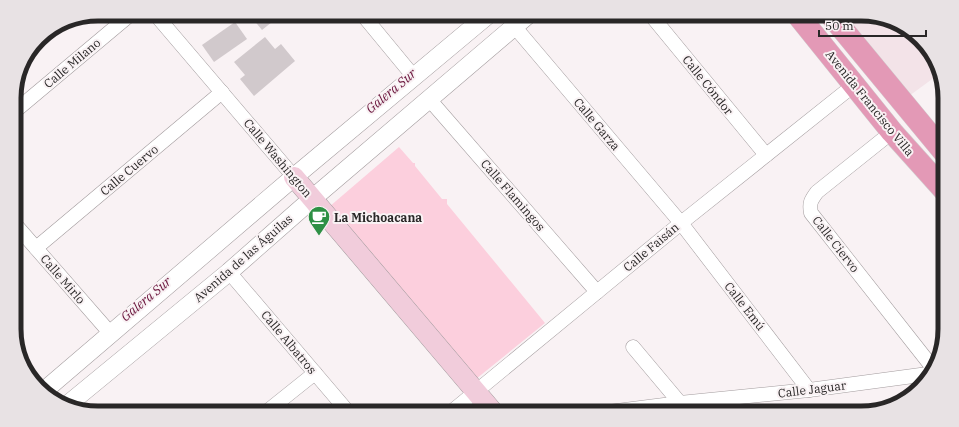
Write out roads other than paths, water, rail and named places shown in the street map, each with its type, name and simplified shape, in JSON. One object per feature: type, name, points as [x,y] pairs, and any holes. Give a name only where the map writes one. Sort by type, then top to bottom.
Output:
[{"type":"main road","name":"Avenida Francisco Villa","points":[[803,21],[892,132],[938,183]]},
{"type":"main road","name":"Avenida Francisco Villa","points":[[836,21],[938,145]]},
{"type":"main road","name":"Calle Washington","points":[[294,177],[488,406]]},
{"type":"street","name":"Calle Milano","points":[[21,106],[123,21]]},
{"type":"street","name":"Calle Washington","points":[[161,21],[294,177]]},
{"type":"street","points":[[368,21],[414,77]]},
{"type":"street","points":[[48,387],[294,177],[481,21]]},
{"type":"street","name":"Avenida de las Águilas","points":[[72,401],[229,272],[520,21]]},
{"type":"street","name":"Calle Cóndor","points":[[656,21],[766,155]]},
{"type":"street","name":"Calle Garza","points":[[514,26],[681,223]]},
{"type":"street","name":"Calle Faisán","points":[[459,406],[681,223],[854,85]]},
{"type":"street","name":"Calle Cuervo","points":[[36,248],[222,92]]},
{"type":"street","name":"Calle Flamingos","points":[[429,99],[598,292]]},
{"type":"street","name":"Calle Ciervo","points":[[892,132],[817,192],[810,206],[812,213],[930,364]]},
{"type":"street","name":"Calle Emú","points":[[681,223],[809,390]]},
{"type":"street","name":"Calle Mirlo","points":[[21,231],[111,334]]},
{"type":"street","name":"Calle Albatros","points":[[229,272],[343,406]]},
{"type":"street","points":[[634,347],[680,403]]},
{"type":"street","points":[[274,406],[315,373]]},
{"type":"street","name":"Calle Jaguar","points":[[656,406],[809,390],[923,375]]},
{"type":"place","name":"La Michoacana","points":[[319,236]]},
{"type":"water label","name":"Galera Sur","points":[[391,91]]},
{"type":"water label","name":"Galera Sur","points":[[146,299]]}]
